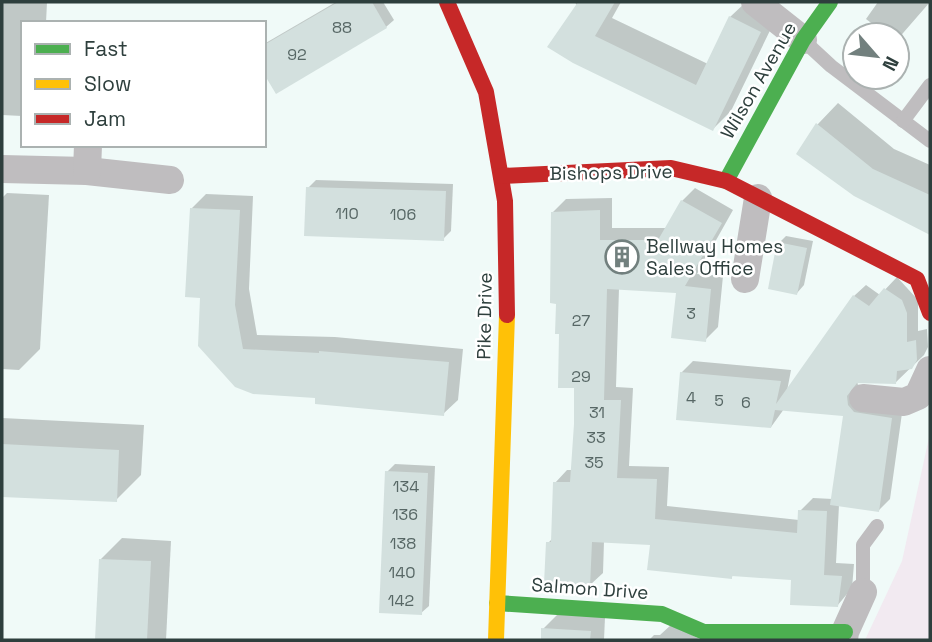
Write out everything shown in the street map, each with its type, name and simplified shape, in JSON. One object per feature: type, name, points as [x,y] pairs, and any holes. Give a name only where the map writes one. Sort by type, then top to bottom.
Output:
[{"type":"street","name":"Pike Drive","points":[[447,2],[486,92],[505,201],[507,301],[496,640]]},
{"type":"street","points":[[755,2],[803,40]]},
{"type":"street","name":"Wilson Avenue","points":[[726,181],[803,40],[830,2]]},
{"type":"street","points":[[2,169],[87,158],[170,180]]},
{"type":"street","name":"Bishops Drive","points":[[501,176],[671,168],[726,181],[917,279],[930,313]]},
{"type":"street","points":[[745,279],[758,198]]},
{"type":"street","points":[[863,398],[904,402],[918,396],[930,370]]},
{"type":"street","points":[[845,636],[863,592]]},
{"type":"street","name":"Salmon Drive","points":[[497,603],[662,614],[704,632],[845,636]]},
{"type":"lane","points":[[803,40],[831,66],[930,141]]},
{"type":"lane","points":[[903,121],[930,85]]},
{"type":"lane","points":[[863,592],[863,545],[877,526]]},
{"type":"shaded area","points":[[930,433],[930,640],[865,640],[902,561]]},
{"type":"building","points":[[338,2],[372,2],[387,28],[276,94],[266,77],[266,44]]},
{"type":"building","points":[[578,2],[615,2],[595,36],[696,85],[729,16],[761,32],[713,131],[573,63],[547,47]]},
{"type":"building","points":[[816,123],[873,169],[930,195],[930,235],[854,196],[796,154]]},
{"type":"building","points":[[306,187],[446,191],[444,241],[304,236]]},
{"type":"building","points":[[681,200],[722,223],[685,286],[711,289],[706,342],[671,338],[676,293],[607,289],[604,400],[621,400],[617,478],[657,479],[655,519],[797,533],[798,510],[827,511],[824,575],[842,576],[838,607],[790,605],[791,580],[732,576],[732,579],[647,570],[650,545],[592,542],[590,587],[544,584],[546,542],[551,542],[553,482],[570,482],[574,424],[574,388],[558,388],[559,334],[555,334],[556,304],[550,303],[551,212],[600,210],[600,240],[658,240]]},
{"type":"building","points":[[190,208],[240,210],[235,305],[243,349],[319,351],[449,362],[444,416],[315,404],[315,398],[253,394],[235,387],[198,346],[200,298],[185,297]]},
{"type":"building","points":[[777,242],[807,248],[797,295],[768,289]]},
{"type":"building","points":[[884,288],[902,300],[907,313],[907,342],[916,340],[917,360],[912,369],[897,371],[896,384],[857,383],[847,396],[848,405],[854,412],[892,418],[879,512],[830,505],[843,416],[775,410],[771,428],[676,420],[680,372],[781,381],[776,404],[853,295],[869,306]]},
{"type":"building","points":[[2,444],[119,450],[117,502],[2,497]]},
{"type":"building","points":[[385,471],[428,473],[422,615],[379,613]]},
{"type":"building","points":[[99,559],[151,561],[147,640],[95,640]]},
{"type":"building","points":[[541,628],[591,631],[590,640],[541,640]]},
{"type":"traffic: fast","points":[[726,181],[803,40],[830,2]]},
{"type":"traffic: fast","points":[[497,603],[662,614],[704,632],[845,632]]},
{"type":"traffic: slow","points":[[496,640],[507,315]]},
{"type":"traffic: jam","points":[[447,2],[486,92],[505,201],[507,315]]},
{"type":"traffic: jam","points":[[501,176],[671,168],[726,181],[917,279],[930,313]]},
{"type":"place","name":"Bellway Homes Sales Office","points":[[622,257]]}]
